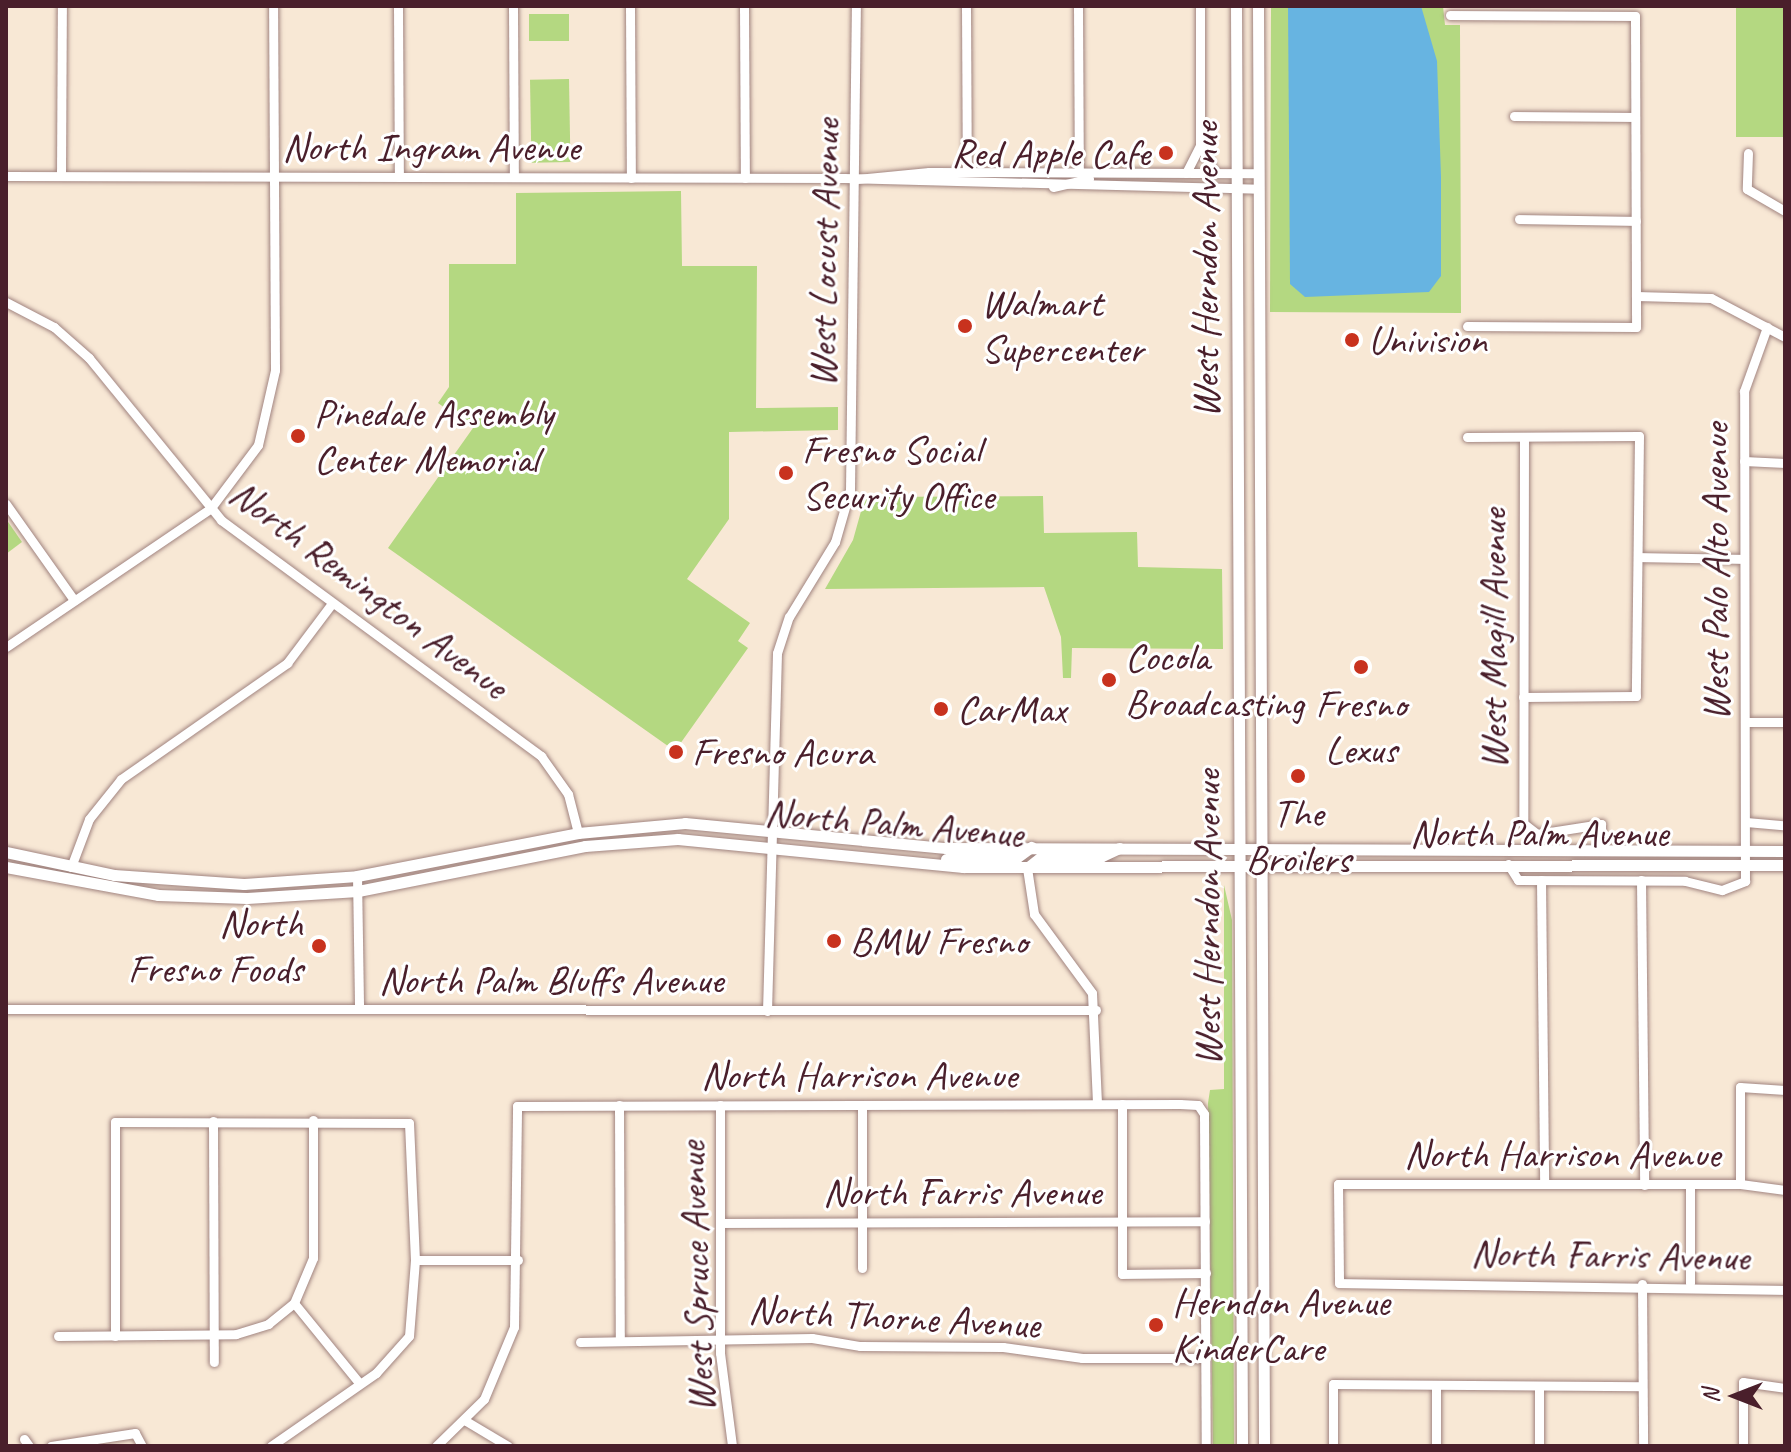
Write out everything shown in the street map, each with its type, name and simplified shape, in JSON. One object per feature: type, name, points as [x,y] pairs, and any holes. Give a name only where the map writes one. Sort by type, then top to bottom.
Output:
[{"type":"main road","name":"West Herndon Avenue","points":[[1236,6],[1242,1446]]},
{"type":"main road","name":"West Herndon Avenue","points":[[1258,6],[1264,1446]]},
{"type":"main road","name":"North Palm Avenue","points":[[6,852],[71,867],[177,881],[357,876],[578,833],[685,823],[946,848],[1239,845],[1785,851]]},
{"type":"main road","points":[[476,869],[573,841],[578,833]]},
{"type":"main road","name":"North Palm Avenue","points":[[6,867],[66,881],[189,897],[358,891],[629,840],[771,845],[935,865],[1027,868],[1785,865]]},
{"type":"main road","points":[[1027,868],[1041,857],[1102,856],[1123,846]]},
{"type":"main road","points":[[935,865],[1016,858],[1031,847]]},
{"type":"main road","points":[[1481,864],[1491,857],[1601,851]]},
{"type":"main road","points":[[40,875],[71,867]]},
{"type":"main road","points":[[66,881],[76,875],[177,881]]},
{"type":"street","points":[[61,176],[62,6]]},
{"type":"street","points":[[6,647],[210,509],[245,469],[271,407],[275,177],[273,6]]},
{"type":"street","points":[[398,6],[399,177]]},
{"type":"street","points":[[513,6],[514,177]]},
{"type":"street","points":[[630,6],[631,178]]},
{"type":"street","points":[[744,6],[745,178]]},
{"type":"street","name":"West Locust Avenue","points":[[767,1011],[777,653],[789,617],[834,546],[850,490],[857,179],[856,6]]},
{"type":"street","points":[[966,6],[967,172]]},
{"type":"street","points":[[1078,6],[1079,173]]},
{"type":"street","name":"West Herndon Avenue","points":[[1200,6],[1200,145],[1214,173]]},
{"type":"street","points":[[1450,15],[1562,11],[1635,16],[1636,327],[1467,326]]},
{"type":"street","points":[[1514,116],[1635,117]]},
{"type":"street","name":"West Herndon Avenue","points":[[1186,173],[1200,145]]},
{"type":"street","points":[[1748,153],[1747,189],[1785,211]]},
{"type":"street","name":"North Ingram Avenue","points":[[857,179],[967,172],[1258,173]]},
{"type":"street","points":[[1053,187],[1063,179],[1128,174]]},
{"type":"street","name":"North Ingram Avenue","points":[[6,176],[857,179],[1053,187],[1259,189]]},
{"type":"street","points":[[1519,219],[1636,221]]},
{"type":"street","points":[[1636,296],[1711,298],[1785,337]]},
{"type":"street","name":"North Remington Avenue","points":[[6,302],[41,318],[89,358],[210,509],[330,606],[541,756],[564,785],[578,833]]},
{"type":"street","name":"West Palo Alto Avenue","points":[[1748,866],[1745,379],[1767,327]]},
{"type":"street","points":[[1467,437],[1639,436],[1636,696],[1523,697]]},
{"type":"street","name":"West Magill Avenue","points":[[1524,437],[1524,828],[1550,834],[1601,824],[1601,851]]},
{"type":"street","points":[[1744,461],[1785,463]]},
{"type":"street","points":[[6,504],[74,600]]},
{"type":"street","points":[[1638,557],[1744,559]]},
{"type":"street","points":[[71,867],[89,819],[121,779],[287,663],[330,606]]},
{"type":"street","points":[[1745,722],[1785,722]]},
{"type":"street","points":[[1746,822],[1783,825]]},
{"type":"street","points":[[1508,864],[1513,879],[1641,880],[1741,889],[1748,866]]},
{"type":"street","points":[[1027,868],[1031,908],[1084,977],[1096,1010],[1097,1104]]},
{"type":"street","points":[[357,876],[359,1008]]},
{"type":"street","points":[[1541,880],[1544,1184]]},
{"type":"street","points":[[1641,880],[1644,1185]]},
{"type":"street","name":"North Palm Bluffs Avenue","points":[[6,1009],[1096,1010]]},
{"type":"street","points":[[1740,1184],[1740,1087],[1785,1090]]},
{"type":"street","points":[[1122,1104],[1122,1274],[1206,1273]]},
{"type":"street","points":[[619,1105],[620,1339]]},
{"type":"street","name":"West Spruce Avenue","points":[[720,1105],[720,1339],[732,1446]]},
{"type":"street","points":[[862,1105],[862,1268]]},
{"type":"street","name":"North Harrison Avenue","points":[[518,1260],[517,1106],[1200,1106],[1205,1221]]},
{"type":"street","points":[[58,1336],[213,1336],[260,1327],[294,1303],[313,1258],[313,1120]]},
{"type":"street","points":[[115,1336],[115,1122],[313,1120],[409,1123],[415,1260],[409,1336],[360,1384],[271,1446]]},
{"type":"street","points":[[213,1121],[214,1362]]},
{"type":"street","name":"North Harrison Avenue","points":[[1339,1283],[1338,1184],[1740,1184],[1785,1190]]},
{"type":"street","points":[[1690,1184],[1690,1283]]},
{"type":"street","points":[[1205,1221],[1206,1446]]},
{"type":"street","name":"North Farris Avenue","points":[[720,1223],[1205,1221]]},
{"type":"street","points":[[415,1260],[518,1260],[509,1349],[466,1421],[436,1446]]},
{"type":"street","name":"North Farris Avenue","points":[[1339,1283],[1690,1283],[1785,1290]]},
{"type":"street","points":[[1642,1284],[1643,1446]]},
{"type":"street","points":[[294,1303],[360,1384]]},
{"type":"street","name":"North Thorne Avenue","points":[[580,1342],[720,1339],[1206,1358]]},
{"type":"street","points":[[1743,1446],[1743,1382],[1785,1388]]},
{"type":"street","points":[[1333,1446],[1333,1384],[1642,1386]]},
{"type":"street","points":[[1436,1385],[1436,1446]]},
{"type":"street","points":[[1539,1386],[1539,1446]]},
{"type":"street","points":[[466,1421],[508,1446]]},
{"type":"street","points":[[51,1446],[135,1433],[142,1446]]},
{"type":"green space","points":[[1271,6],[1443,6],[1445,25],[1460,25],[1461,313],[1270,312]]},
{"type":"green space","points":[[1736,6],[1785,6],[1785,137],[1736,137]]},
{"type":"green space","points":[[529,14],[569,14],[569,41],[529,41]]},
{"type":"green space","points":[[569,79],[570,162],[531,163],[530,80]]},
{"type":"green space","points":[[681,191],[682,266],[757,266],[756,408],[838,407],[838,430],[729,432],[729,519],[687,579],[750,623],[738,641],[748,648],[675,751],[388,548],[473,428],[438,403],[449,387],[449,264],[516,264],[516,193]]},
{"type":"green space","points":[[1043,496],[1044,533],[1137,532],[1138,567],[1222,569],[1223,649],[1072,648],[1071,678],[1063,678],[1061,637],[1044,587],[825,589],[853,540],[865,497]]},
{"type":"green space","points":[[6,519],[22,542],[6,554]]},
{"type":"green space","points":[[1224,885],[1232,920],[1234,1446],[1213,1446],[1208,1103],[1210,1090],[1224,1089]]},
{"type":"water","points":[[1288,6],[1421,6],[1437,61],[1441,177],[1441,276],[1429,292],[1305,297],[1290,284]]},
{"type":"place","name":"Red Apple Cafe","points":[[1166,153]]},
{"type":"place","name":"Walmart Supercenter","points":[[965,326]]},
{"type":"place","name":"Univision","points":[[1352,340]]},
{"type":"place","name":"Pinedale Assembly Center Memorial","points":[[298,436]]},
{"type":"place","name":"Fresno Social Security Office","points":[[786,473]]},
{"type":"place","name":"Fresno Lexus","points":[[1361,667]]},
{"type":"place","name":"Cocola Broadcasting","points":[[1109,680]]},
{"type":"place","name":"CarMax","points":[[941,709]]},
{"type":"place","name":"Fresno Acura","points":[[676,752]]},
{"type":"place","name":"The Broilers","points":[[1298,776]]},
{"type":"place","name":"BMW Fresno","points":[[834,941]]},
{"type":"place","name":"North Fresno Foods","points":[[319,946]]},
{"type":"place","name":"Herndon Avenue KinderCare","points":[[1156,1325]]}]
